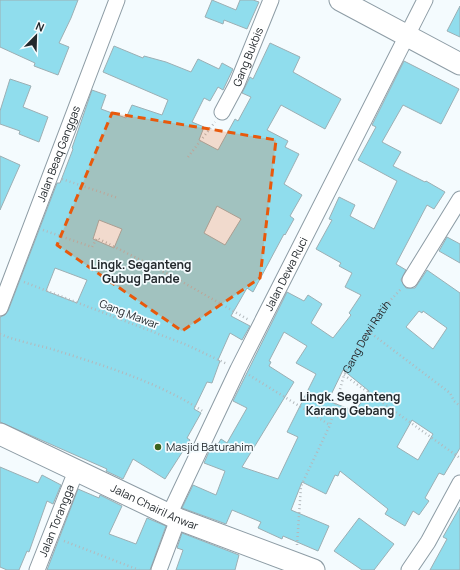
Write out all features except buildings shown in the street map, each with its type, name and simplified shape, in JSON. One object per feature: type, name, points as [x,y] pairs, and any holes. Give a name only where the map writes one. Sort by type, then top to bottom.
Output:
[{"type":"street","name":"Jalan Beaq Ganggas","points":[[0,308],[117,0]]},
{"type":"street","name":"Gang Bukbis","points":[[222,112],[237,84],[270,0]]},
{"type":"street","points":[[340,0],[460,64]]},
{"type":"street","name":"Jalan Dewa Ruci","points":[[159,570],[174,517],[214,420],[238,369],[425,0]]},
{"type":"street","points":[[410,280],[460,199]]},
{"type":"street","name":"Jalan Chairil Anwar","points":[[0,434],[174,517],[305,566]]},
{"type":"street","name":"Jalan Torangga","points":[[38,570],[50,535],[76,471]]},
{"type":"street","points":[[409,570],[428,542],[460,483]]},
{"type":"path","points":[[188,157],[222,112]]},
{"type":"path","points":[[50,175],[118,198]]},
{"type":"path","points":[[31,226],[92,247],[97,238],[172,276],[260,326]]},
{"type":"path","name":"Gang Mawar","points":[[12,277],[187,345],[238,369],[330,425]]},
{"type":"path","name":"Gang Dewi Ratih","points":[[305,566],[301,486],[330,425],[344,375],[368,332],[385,306],[410,280]]},
{"type":"path","points":[[368,332],[450,393],[454,401],[460,406]]},
{"type":"path","points":[[0,334],[16,341],[35,344],[127,373],[175,396],[214,420]]},
{"type":"path","points":[[344,375],[460,458]]},
{"type":"path","points":[[50,535],[140,570]]},
{"type":"highlighted area","points":[[112,113],[276,140],[260,278],[182,331],[57,245]]},
{"type":"place","name":"Masjid Baturahim","points":[[158,447]]},
{"type":"district","name":"Lingk. Seganteng Gubug Pande","points":[[141,272]]},
{"type":"district","name":"Lingk. Seganteng Karang Gebang","points":[[350,404]]}]
